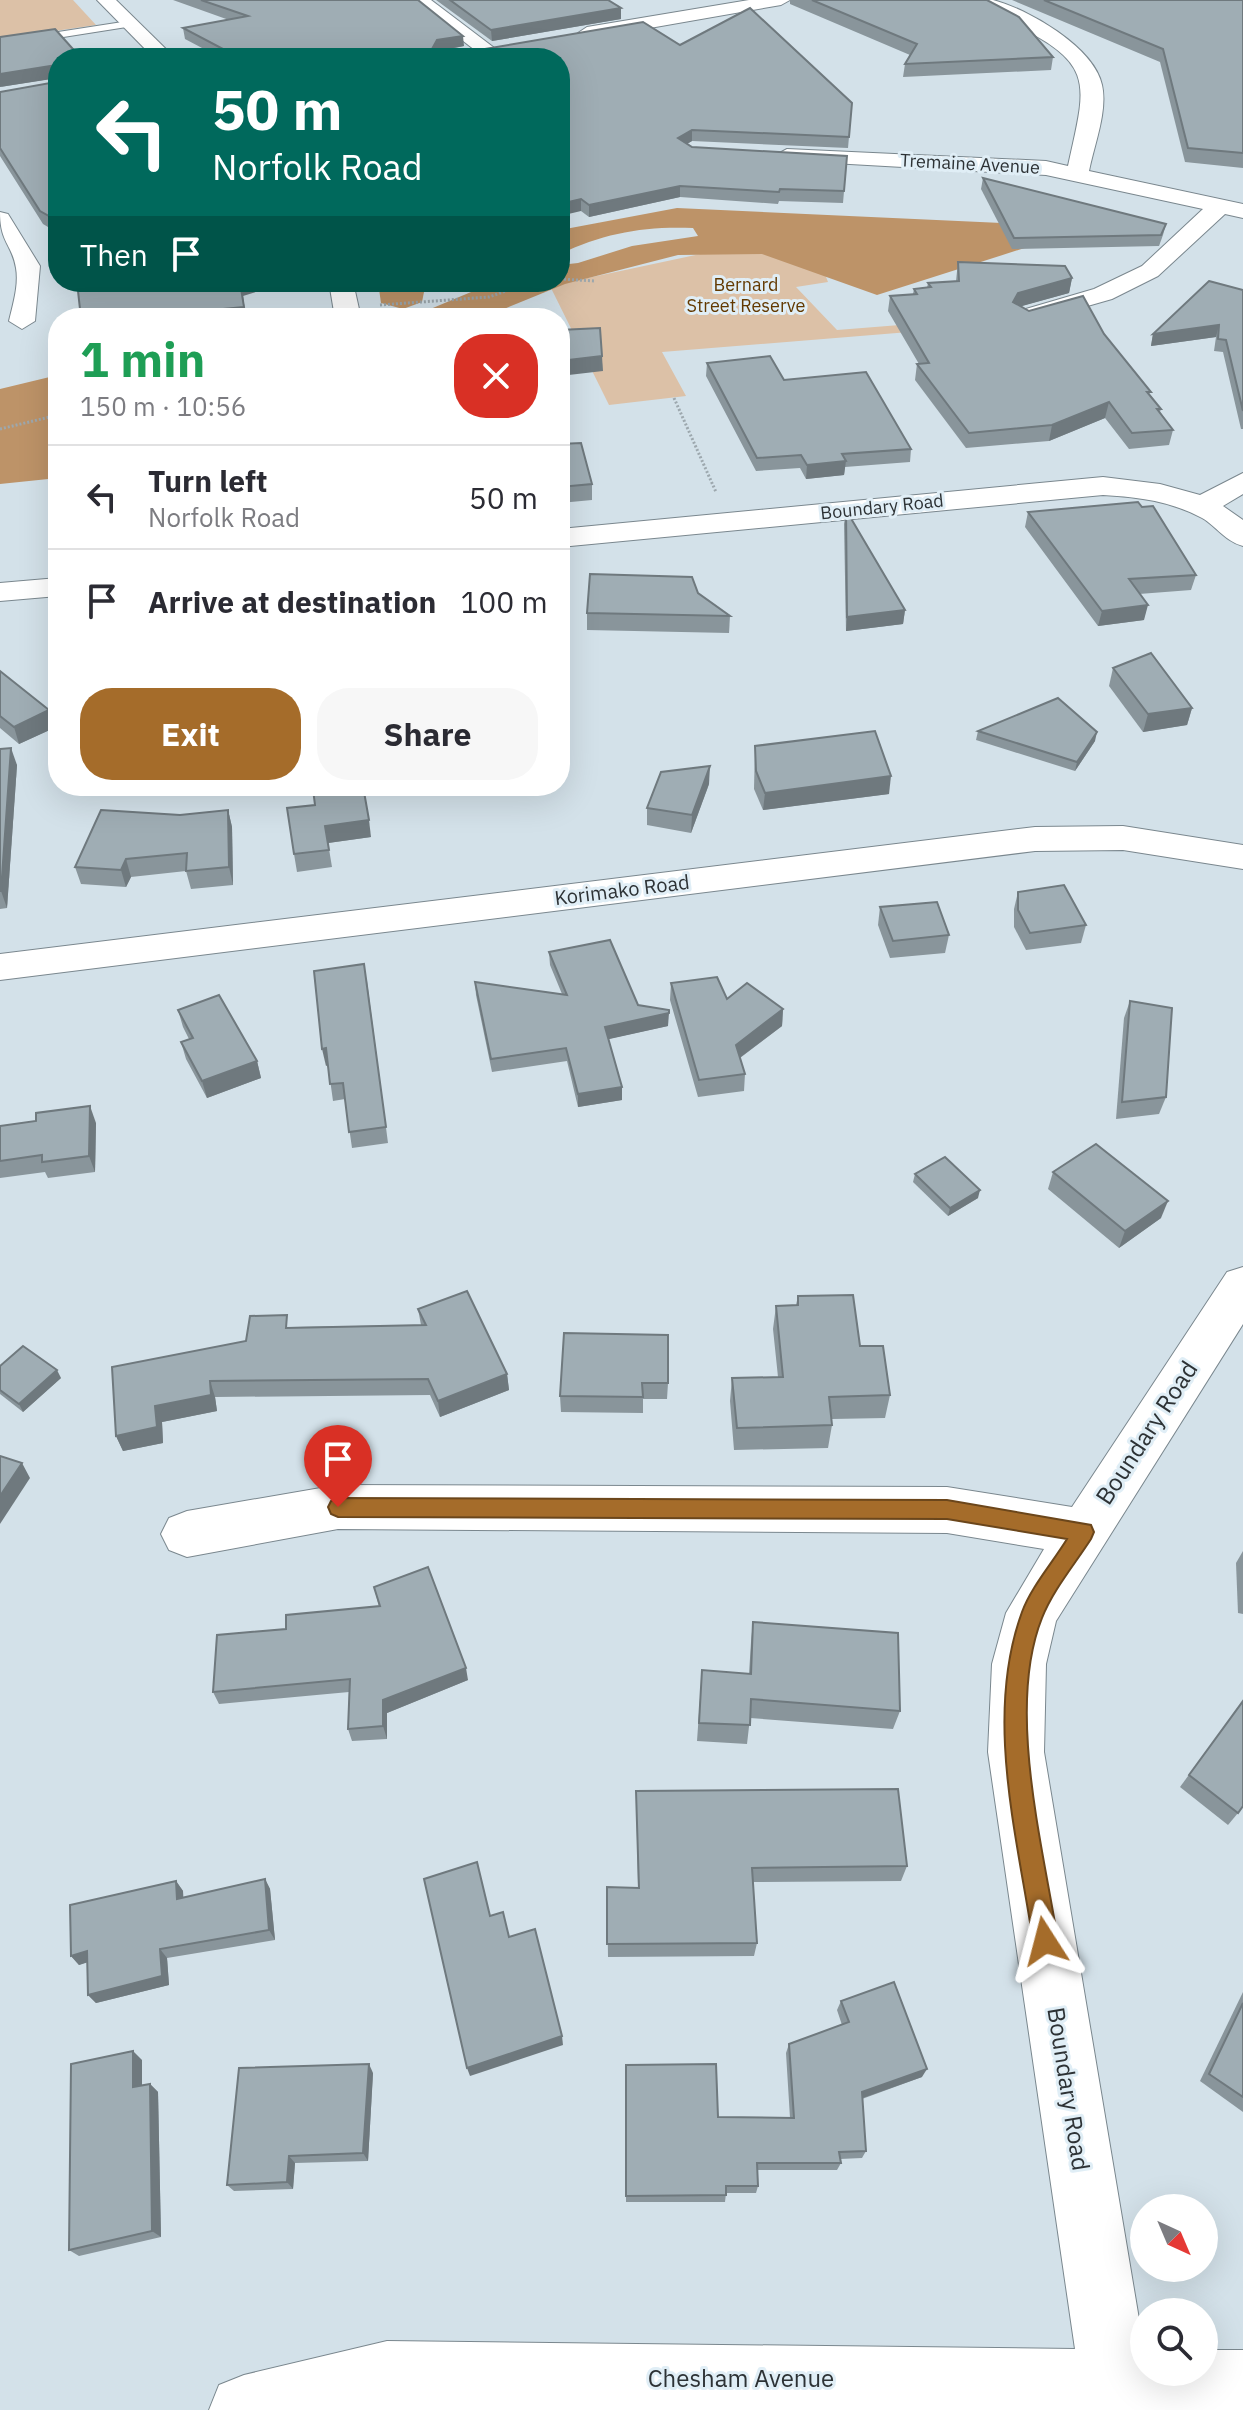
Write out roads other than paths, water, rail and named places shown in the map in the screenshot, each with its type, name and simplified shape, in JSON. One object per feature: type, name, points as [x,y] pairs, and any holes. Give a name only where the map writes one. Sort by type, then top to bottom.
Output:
[{"type":"street","points":[[106,0],[154,48]]},
{"type":"street","points":[[419,0],[493,48]]},
{"type":"street","points":[[565,37],[781,0]]},
{"type":"street","points":[[977,0],[1062,44],[1084,64],[1093,87],[1078,174]]},
{"type":"street","name":"Tremaine Avenue","points":[[770,154],[1023,165],[1231,208]]},
{"type":"street","points":[[1025,316],[1103,294],[1150,271],[1231,208]]},
{"type":"street","points":[[0,219],[29,261],[31,275],[22,321]]},
{"type":"street","points":[[1202,506],[1243,482]]},
{"type":"street","name":"Boundary Road","points":[[570,537],[1103,486],[1155,491],[1202,506],[1231,523],[1243,537]]},
{"type":"street","points":[[0,592],[48,588]]},
{"type":"street","name":"Korimako Road","points":[[0,967],[1035,839],[1123,838],[1243,857]]},
{"type":"street","name":"Boundary Road","points":[[1114,2382],[1016,1752],[1019,1664],[1032,1613],[1243,1285]]},
{"type":"street","points":[[187,1534],[338,1507],[947,1510],[1083,1532]]},
{"type":"street","name":"Chesham Avenue","points":[[244,2410],[387,2376],[1243,2385]]},
{"type":"lane","points":[[0,44],[129,24]]},
{"type":"park label","name":"Bernard Street Reserve","points":[[746,295]]}]
